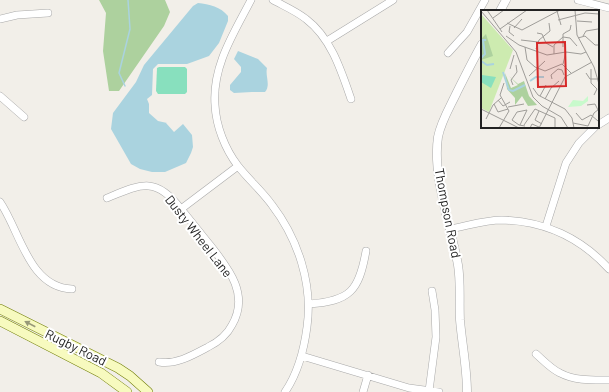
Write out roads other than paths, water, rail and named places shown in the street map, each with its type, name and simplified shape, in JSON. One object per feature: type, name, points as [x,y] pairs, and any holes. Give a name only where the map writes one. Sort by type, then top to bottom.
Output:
[{"type":"main road","name":"Rugby Road","points":[[0,309],[118,368],[130,376],[148,392]]},
{"type":"main road","name":"Rugby Road","points":[[0,321],[101,373],[127,392]]},
{"type":"street","points":[[250,0],[221,61],[215,92],[216,113],[221,133],[238,166],[272,205],[289,230],[300,258],[306,280],[309,304],[302,356],[284,392]]},
{"type":"street","points":[[273,0],[306,19],[327,41],[342,74],[351,99]]},
{"type":"street","points":[[327,41],[393,0]]},
{"type":"street","points":[[448,53],[467,32],[485,0]]},
{"type":"street","points":[[501,10],[506,0]]},
{"type":"street","points":[[578,0],[609,8]]},
{"type":"street","points":[[0,19],[17,15],[48,13]]},
{"type":"street","name":"Thompson Road","points":[[467,392],[467,374],[460,319],[460,283],[439,172],[437,147],[448,109],[481,46]]},
{"type":"street","points":[[0,96],[24,117]]},
{"type":"street","points":[[599,124],[609,118]]},
{"type":"street","points":[[546,226],[566,163],[579,143],[594,128]]},
{"type":"street","points":[[181,209],[238,166]]},
{"type":"street","name":"Dusty Wheel Lane","points":[[108,198],[136,187],[150,186],[168,194],[231,274],[238,292],[238,306],[233,323],[226,334],[216,343],[176,362],[159,362]]},
{"type":"street","points":[[0,202],[7,212],[31,262],[44,278],[62,289],[72,289]]},
{"type":"street","points":[[450,229],[501,220],[546,226],[572,238],[598,258],[609,269]]},
{"type":"street","points":[[309,304],[330,302],[349,292],[361,276],[366,251]]},
{"type":"street","points":[[429,391],[436,336],[436,310],[432,291]]},
{"type":"street","points":[[536,354],[560,373],[571,378],[609,380]]},
{"type":"street","points":[[302,356],[409,388],[439,392]]},
{"type":"street","points":[[363,392],[368,375]]},
{"type":"water","points":[[198,3],[214,6],[222,10],[228,16],[228,21],[219,43],[209,56],[187,64],[158,64],[153,69],[152,95],[147,99],[149,104],[149,113],[158,121],[167,123],[174,132],[183,124],[192,135],[193,147],[191,153],[186,163],[165,172],[152,172],[140,169],[131,164],[111,129],[113,113],[136,82],[144,65],[193,6]]},
{"type":"water","points":[[238,51],[258,59],[267,68],[268,86],[265,92],[234,93],[230,90],[230,85],[241,72],[241,67],[234,59]]},
{"type":"waterway","points":[[125,86],[119,73],[130,29],[128,0]]}]
